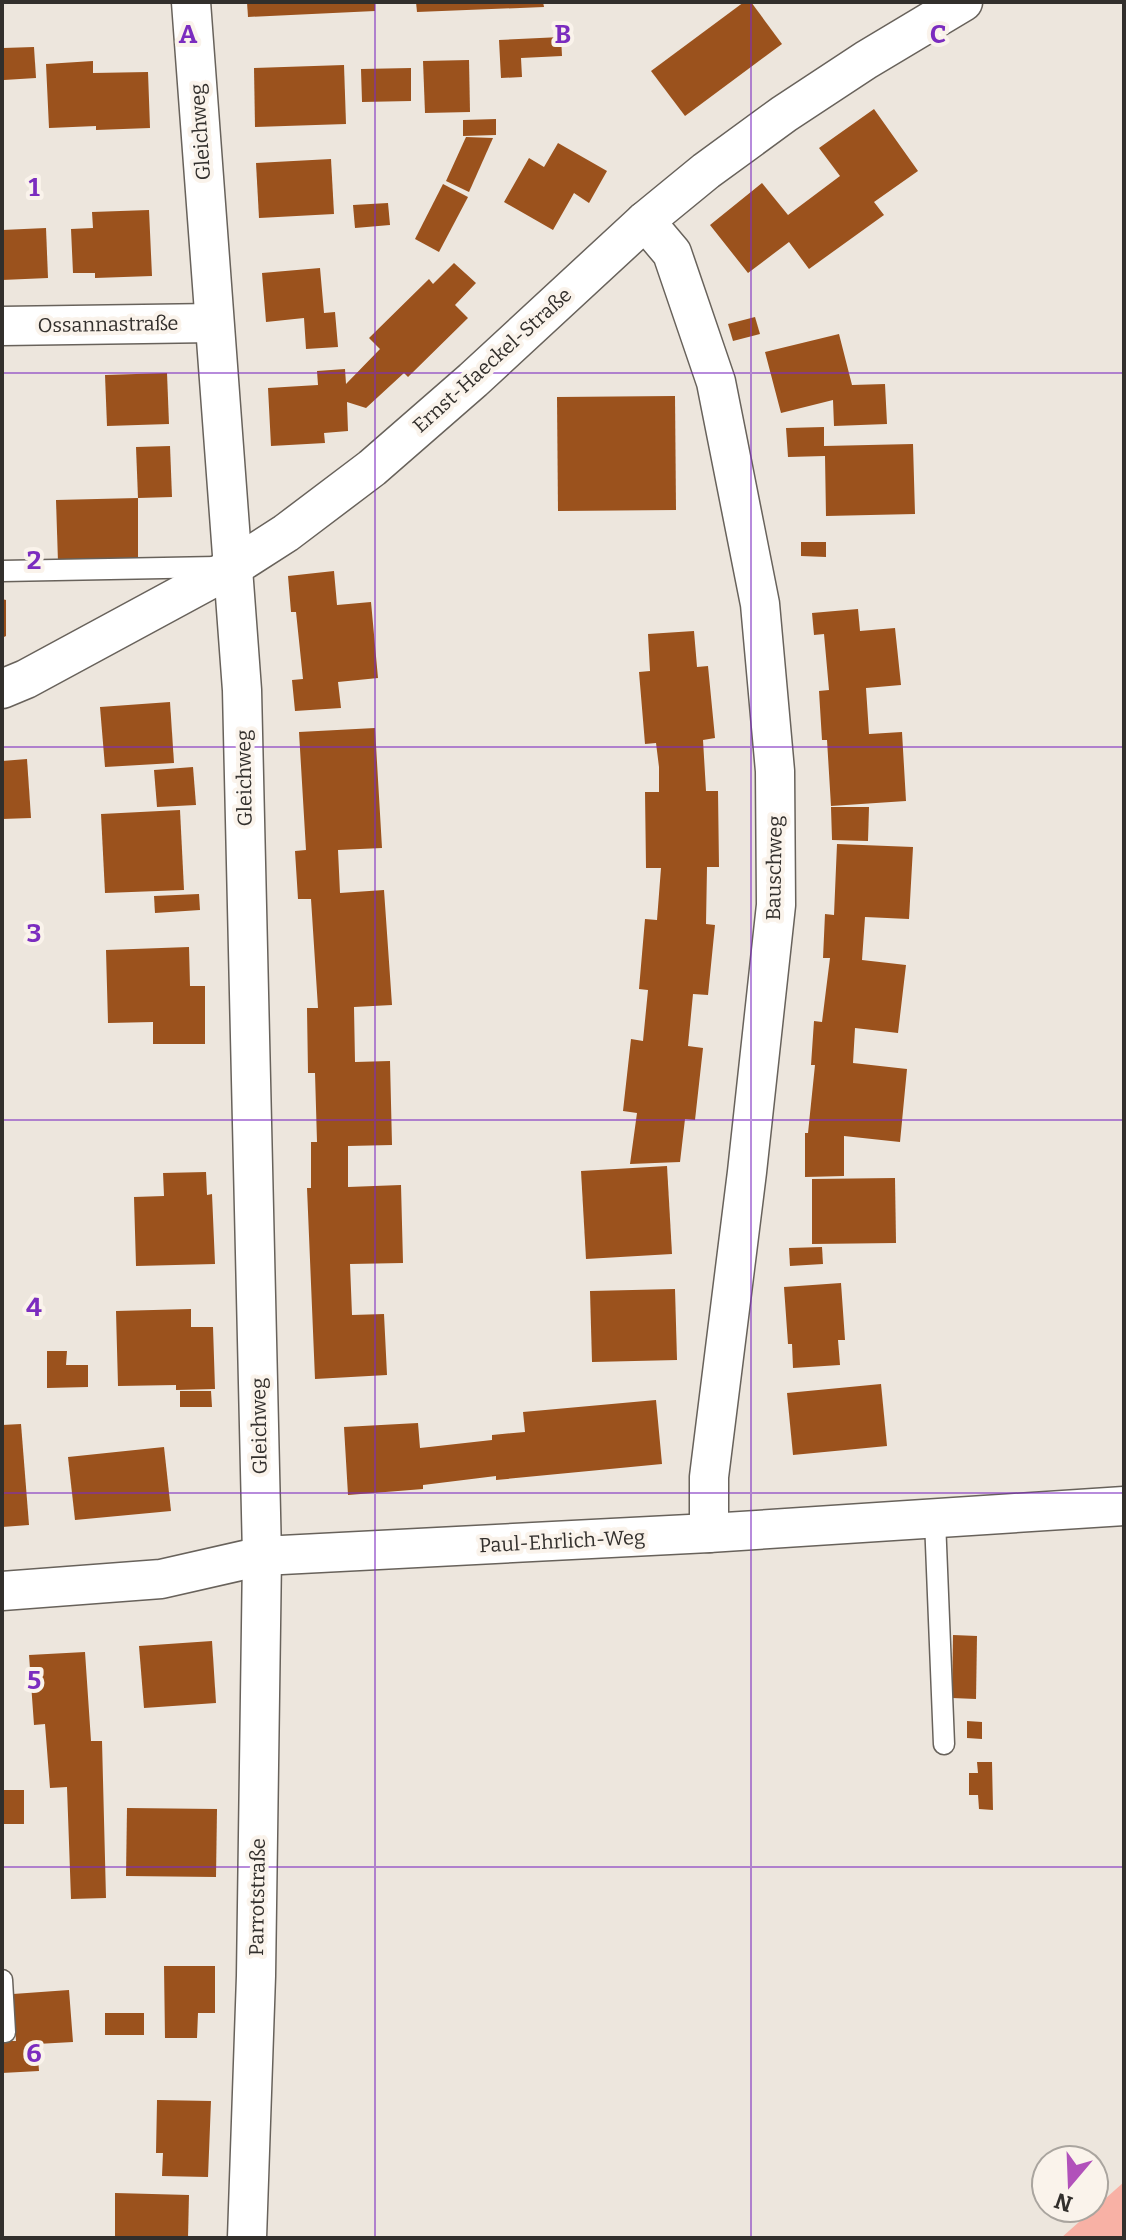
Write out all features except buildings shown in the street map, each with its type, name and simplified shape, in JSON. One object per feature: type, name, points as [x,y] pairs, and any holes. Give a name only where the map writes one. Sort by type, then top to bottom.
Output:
[{"type":"street","name":"Gleichweg","points":[[191,2],[242,690],[262,1556]]},
{"type":"street","name":"Ernst-Haeckel-Straße","points":[[2,689],[233,567],[286,533],[372,468],[473,380],[645,221],[706,171],[866,60],[963,2]]},
{"type":"street","name":"Bauschweg","points":[[645,221],[672,253],[716,382],[760,604],[775,771],[776,905],[709,1477],[709,1533]]},
{"type":"street","name":"Ossannastraße","points":[[2,326],[214,323]]},
{"type":"street","name":"Paul-Ehrlich-Weg","points":[[2,1591],[161,1579],[262,1556],[935,1520],[1124,1506]]},
{"type":"street","name":"Parrotstraße","points":[[247,2238],[256,1961],[262,1556]]},
{"type":"lane","points":[[2,571],[233,567]]},
{"type":"lane","points":[[935,1520],[944,1744]]},
{"type":"lane","points":[[2,1980],[5,2032]]},
{"type":"shaded area","points":[[1124,2182],[1124,2238],[1061,2238],[1077,2224],[1110,2224],[1110,2194]]}]
